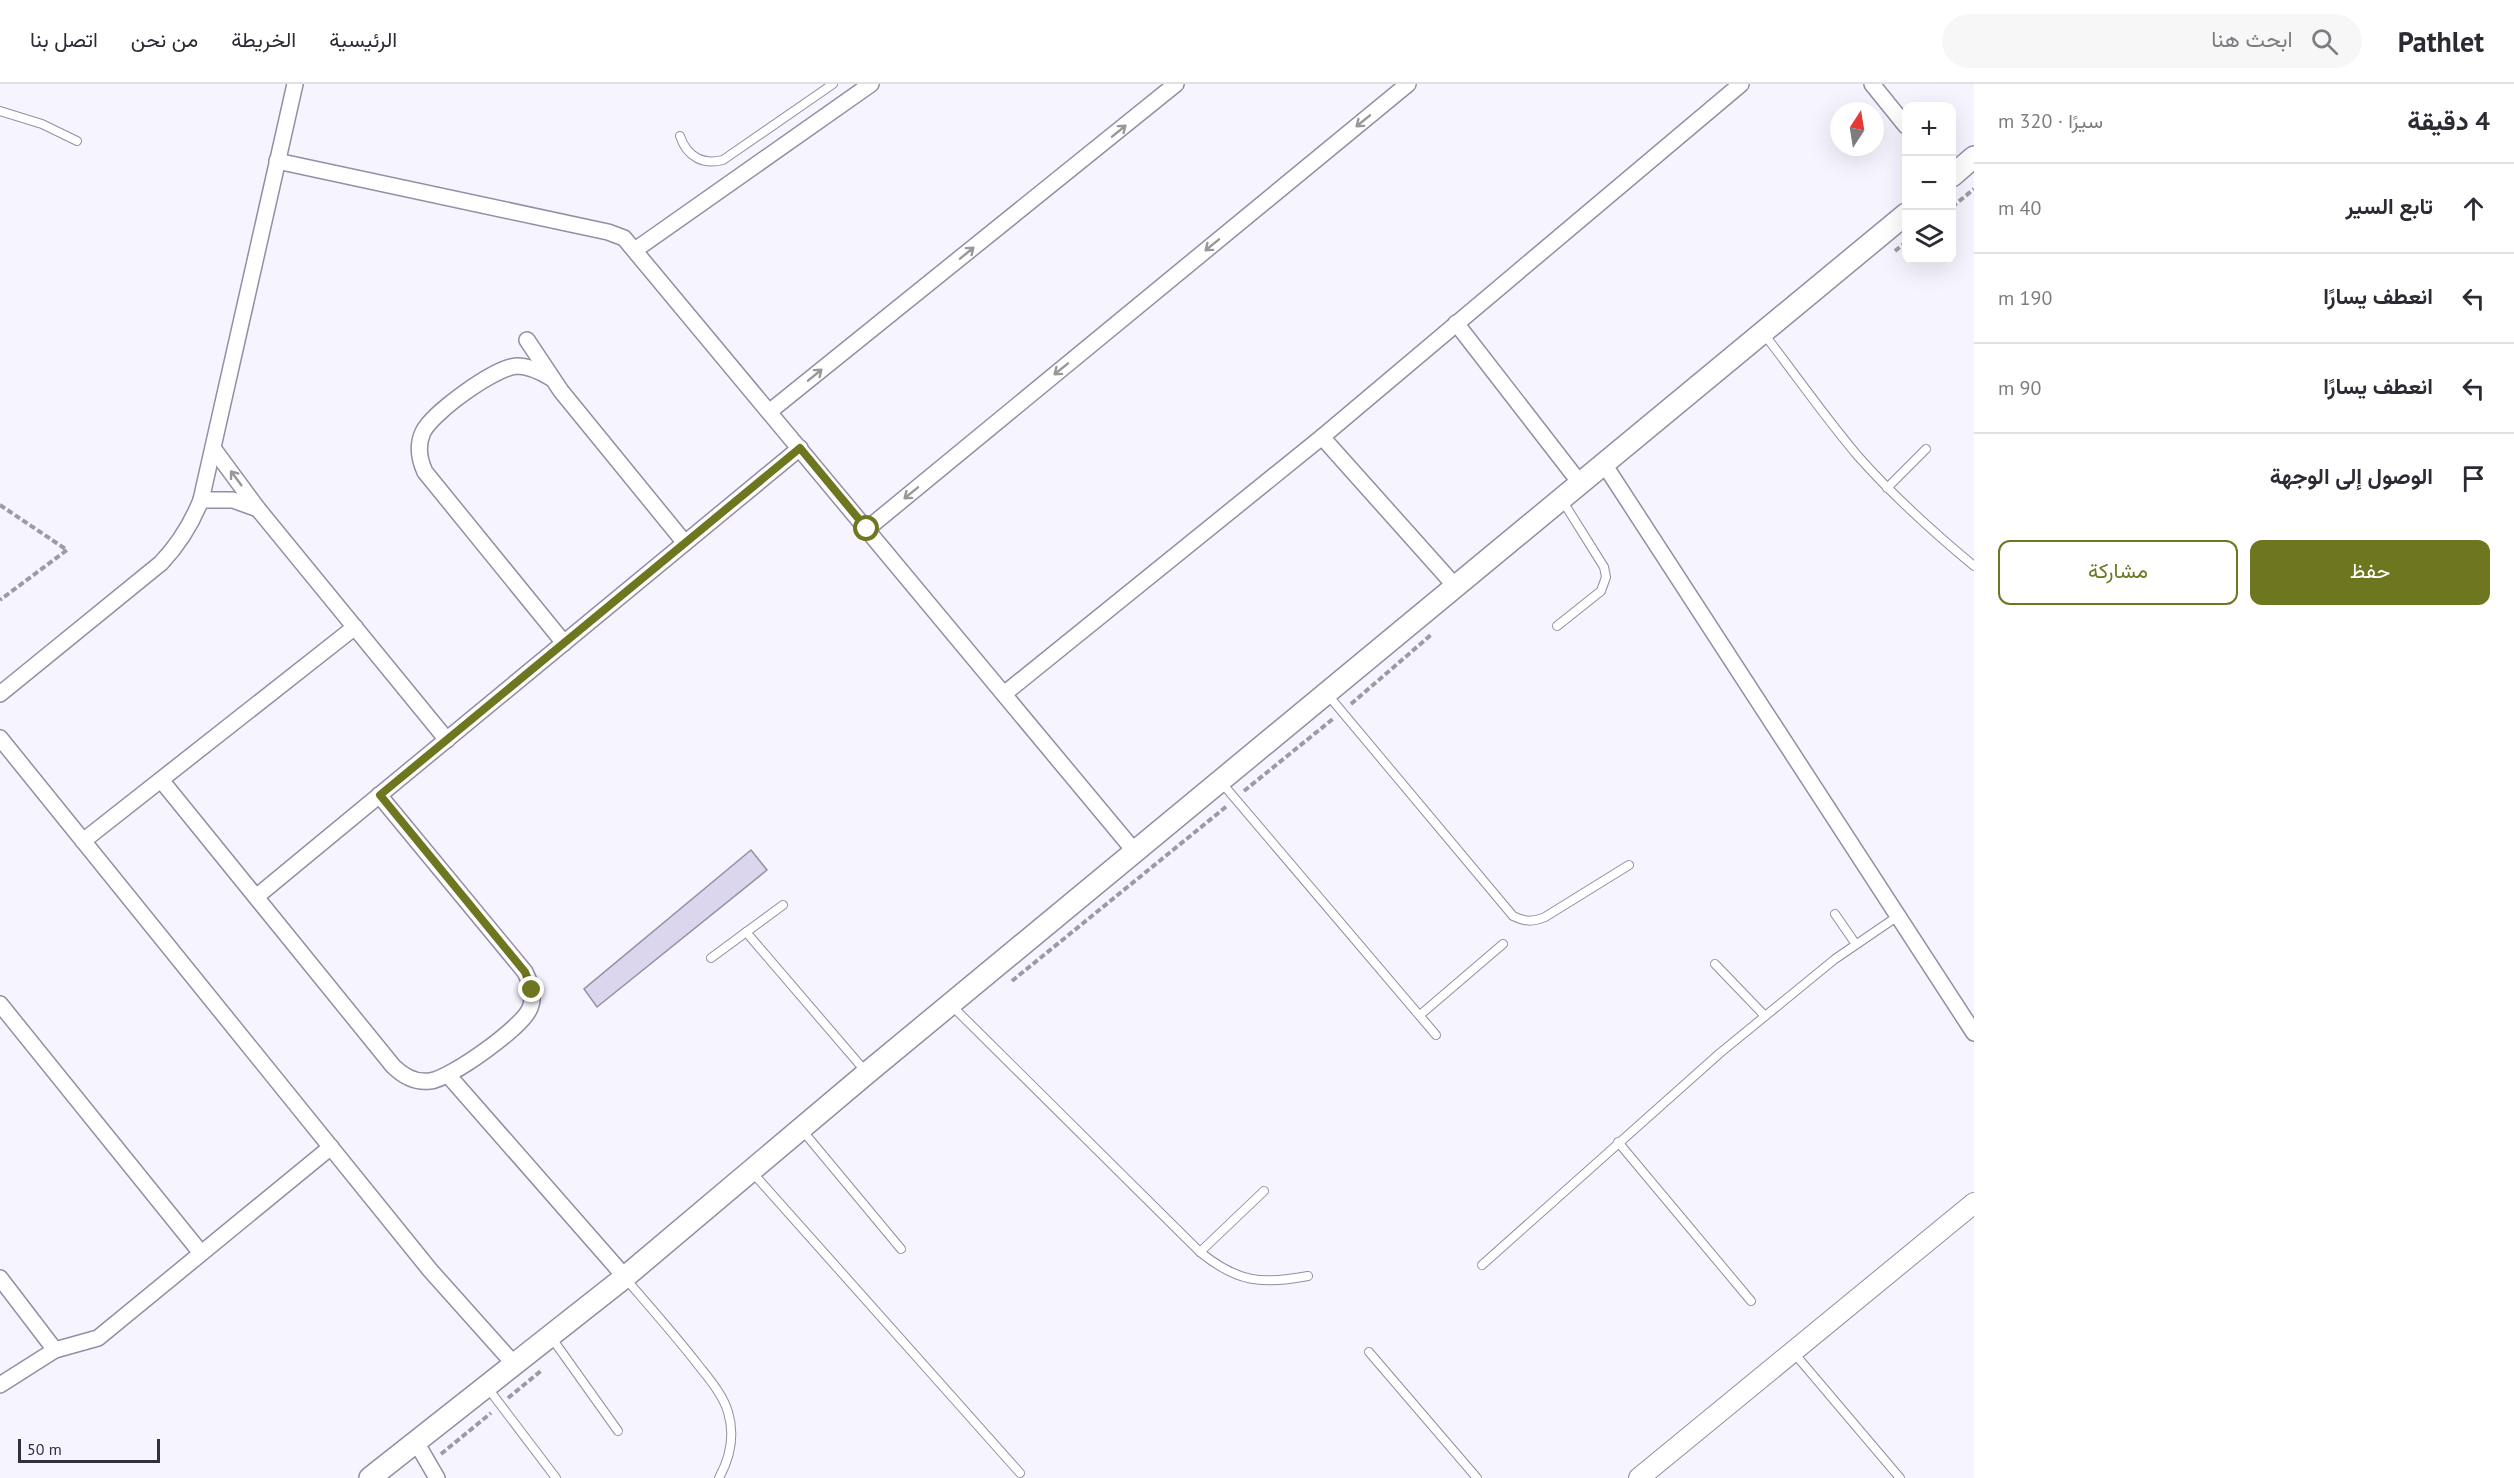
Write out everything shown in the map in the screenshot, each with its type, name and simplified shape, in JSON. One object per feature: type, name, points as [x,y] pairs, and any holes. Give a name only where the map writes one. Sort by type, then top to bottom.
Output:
[{"type":"main road","points":[[1956,173],[1974,157]]},
{"type":"main road","points":[[370,1478],[625,1277],[867,1073],[1221,783],[1902,217]]},
{"type":"street","points":[[0,694],[161,563],[183,538],[201,500],[295,84]]},
{"type":"street","points":[[636,250],[871,84]]},
{"type":"street","points":[[769,412],[1176,84]]},
{"type":"street","points":[[867,529],[1408,84]]},
{"type":"street","points":[[1004,694],[1322,436],[1741,84]]},
{"type":"street","points":[[1872,84],[1902,121]]},
{"type":"street","points":[[277,161],[608,232],[624,238],[1136,853]]},
{"type":"street","points":[[1456,323],[1580,483]]},
{"type":"street","points":[[527,340],[551,378],[685,543]]},
{"type":"street","points":[[551,378],[525,367],[505,368],[494,373],[469,390],[428,425],[419,448],[425,472],[564,643]]},
{"type":"street","points":[[1322,436],[1456,587]]},
{"type":"street","points":[[213,448],[258,509],[447,740]]},
{"type":"street","points":[[256,897],[800,448]]},
{"type":"street","points":[[1604,464],[1974,1033]]},
{"type":"street","points":[[201,500],[233,500],[258,509]]},
{"type":"street","points":[[83,841],[355,627]]},
{"type":"street","points":[[0,738],[430,1269],[514,1364]]},
{"type":"street","points":[[161,780],[400,1073],[418,1081],[429,1082],[448,1076],[516,1028],[531,1007],[532,990],[525,972],[380,795]]},
{"type":"street","points":[[0,1004],[201,1253]]},
{"type":"street","points":[[448,1076],[625,1277]]},
{"type":"street","points":[[0,1385],[55,1350],[98,1338],[331,1147]]},
{"type":"street","points":[[1639,1478],[1974,1203]]},
{"type":"street","points":[[0,1278],[55,1350]]},
{"type":"street","points":[[416,1442],[437,1478]]},
{"type":"lane","points":[[680,136],[687,150],[699,160],[707,162],[723,160],[833,84]]},
{"type":"lane","points":[[0,111],[42,124],[77,141]]},
{"type":"lane","points":[[1764,334],[1848,444],[1887,488],[1924,524],[1974,566]]},
{"type":"lane","points":[[1887,488],[1926,449]]},
{"type":"lane","points":[[1557,626],[1601,591],[1606,577],[1604,567],[1562,499]]},
{"type":"lane","points":[[1327,694],[1513,916],[1523,921],[1535,921],[1545,917],[1629,865]]},
{"type":"lane","points":[[1221,783],[1436,1035]]},
{"type":"lane","points":[[711,958],[783,905]]},
{"type":"lane","points":[[1835,914],[1855,943]]},
{"type":"lane","points":[[1482,1265],[1618,1142],[1765,1016],[1855,943],[1898,916]]},
{"type":"lane","points":[[746,933],[867,1073]]},
{"type":"lane","points":[[1420,1015],[1503,944]]},
{"type":"lane","points":[[1715,964],[1765,1016]]},
{"type":"lane","points":[[951,1005],[1200,1252],[1220,1268],[1248,1279],[1278,1282],[1308,1276]]},
{"type":"lane","points":[[801,1129],[901,1249]]},
{"type":"lane","points":[[1618,1142],[1751,1301]]},
{"type":"lane","points":[[752,1171],[1020,1473]]},
{"type":"lane","points":[[1200,1252],[1264,1191]]},
{"type":"lane","points":[[625,1277],[709,1379],[728,1412],[732,1438],[726,1465],[719,1478]]},
{"type":"lane","points":[[550,1336],[618,1431]]},
{"type":"lane","points":[[1369,1352],[1477,1478]]},
{"type":"lane","points":[[1792,1352],[1900,1478]]},
{"type":"lane","points":[[486,1386],[556,1478]]},
{"type":"path","points":[[1956,204],[1974,189]]},
{"type":"path","points":[[0,505],[67,550],[0,600]]},
{"type":"building","points":[[751,850],[767,870],[597,1007],[584,989]]},
{"type":"route","points":[[532,990],[525,972],[380,795],[800,448],[867,529]]}]
